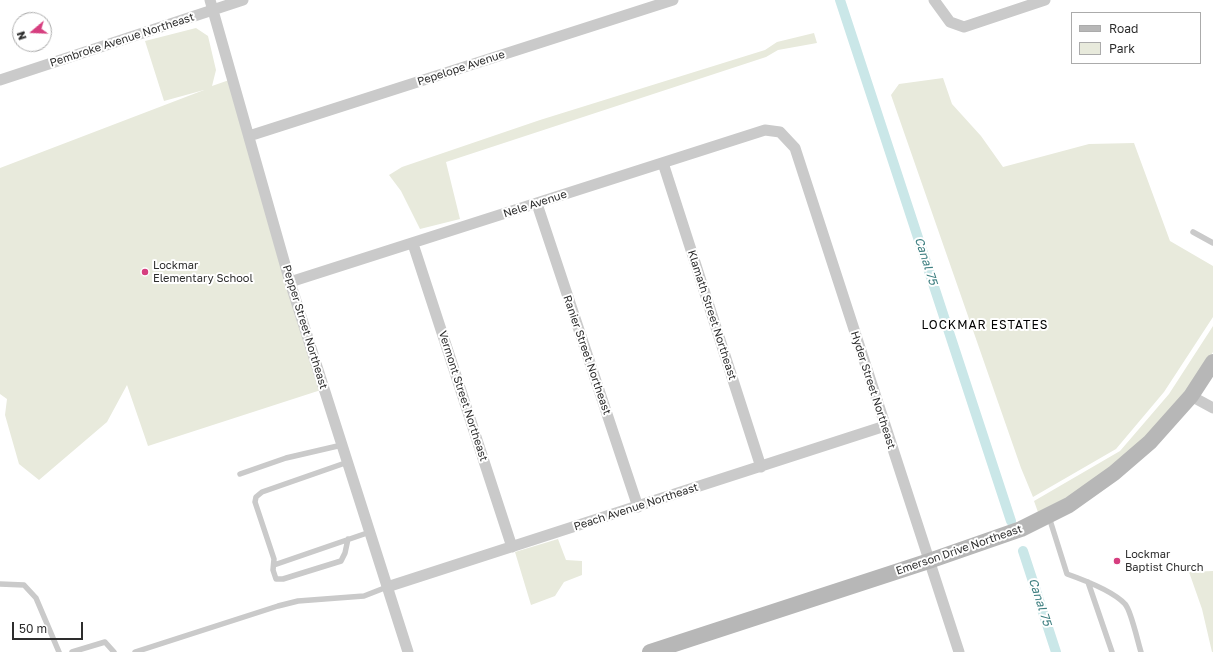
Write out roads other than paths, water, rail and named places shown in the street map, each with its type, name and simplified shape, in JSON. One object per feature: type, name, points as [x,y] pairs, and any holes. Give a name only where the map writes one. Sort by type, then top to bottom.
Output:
[{"type":"street","name":"Pembroke Avenue Northeast","points":[[0,80],[211,5],[243,0]]},
{"type":"street","name":"Pepelope Avenue","points":[[249,136],[673,0]]},
{"type":"street","points":[[934,0],[950,22],[964,27],[1045,0]]},
{"type":"street","name":"Pepper Street Northeast","points":[[211,5],[290,282],[408,652]]},
{"type":"street","name":"Nele Avenue","points":[[290,282],[413,244],[765,130],[780,132]]},
{"type":"street","name":"Hyder Street Northeast","points":[[780,132],[795,148],[959,652]]},
{"type":"street","name":"Klamath Street Northeast","points":[[663,163],[761,467]]},
{"type":"street","name":"Ranier Street Northeast","points":[[536,204],[638,506]]},
{"type":"street","name":"Vermont Street Northeast","points":[[413,244],[512,547]]},
{"type":"street","name":"Emerson Drive Northeast","points":[[650,652],[929,561],[1021,529],[1069,505],[1114,474],[1150,442],[1191,396],[1213,362]]},
{"type":"street","points":[[1191,396],[1213,408]]},
{"type":"street","name":"Peach Avenue Northeast","points":[[388,587],[885,426]]},
{"type":"lane","points":[[1193,232],[1213,243]]},
{"type":"lane","points":[[240,474],[286,458],[342,445]]},
{"type":"lane","points":[[348,462],[270,488],[256,497],[255,502],[274,559],[276,579],[283,579],[341,561],[346,552],[348,539]]},
{"type":"lane","points":[[1048,515],[1067,574],[1088,582],[1116,597],[1126,605],[1141,652]]},
{"type":"lane","points":[[274,565],[370,532]]},
{"type":"lane","points":[[1088,582],[1112,652]]},
{"type":"lane","points":[[0,584],[24,584],[36,598],[59,652]]},
{"type":"lane","points":[[135,652],[278,606],[298,601],[364,596],[388,587]]},
{"type":"lane","points":[[72,652],[105,642],[114,652]]},
{"type":"waterway","name":"Canal 75","points":[[840,0],[1011,521]]},
{"type":"waterway","name":"Canal 75","points":[[1023,551],[1056,652]]},
{"type":"place","name":"Lockmar Elementary School","points":[[145,272]]},
{"type":"place","name":"Lockmar Baptist Church","points":[[1117,561]]},
{"type":"district","name":"LOCKMAR ESTATES","points":[[985,325]]}]
